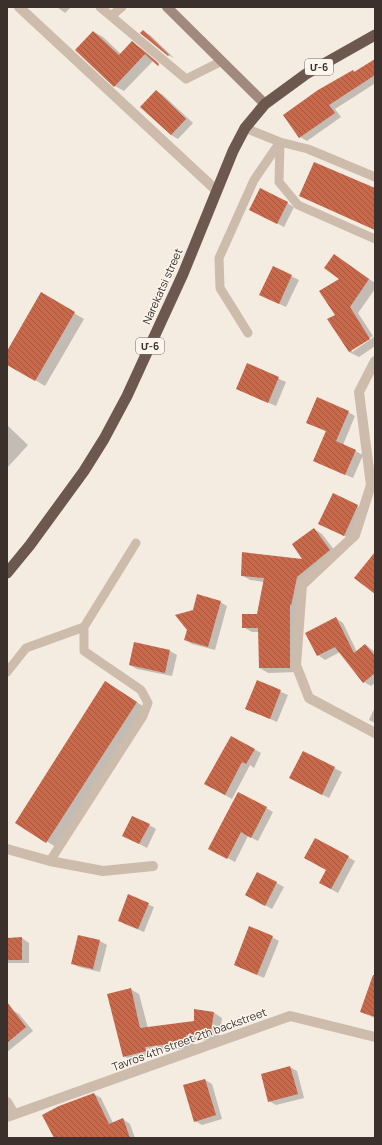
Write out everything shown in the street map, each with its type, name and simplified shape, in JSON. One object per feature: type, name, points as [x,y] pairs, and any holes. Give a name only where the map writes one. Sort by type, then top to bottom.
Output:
[{"type":"highway","name":"Մ-6","points":[[265,104],[306,74],[375,35]]},
{"type":"highway","name":"Narekatsi street","points":[[7,573],[30,545],[84,471],[104,439],[127,396],[179,281],[233,151],[246,128],[265,104]]},
{"type":"main road","points":[[167,7],[265,104]]},
{"type":"street","points":[[19,7],[217,191]]},
{"type":"street","points":[[375,361],[359,392],[371,485],[355,535],[302,584],[296,665],[310,698],[375,733]]},
{"type":"street","points":[[7,850],[50,861],[103,871],[153,866]]},
{"type":"street","name":"Tavros 4th street 2th backstreet","points":[[7,1102],[11,1116],[290,1016],[375,1037]]},
{"type":"lane","points":[[100,7],[186,79],[222,61]]},
{"type":"lane","points":[[111,16],[122,7]]},
{"type":"lane","points":[[246,128],[280,142],[308,149],[375,177]]},
{"type":"lane","points":[[280,142],[279,182],[298,205],[375,239]]},
{"type":"lane","points":[[248,333],[220,288],[218,258],[254,180],[280,142]]},
{"type":"lane","points":[[50,861],[143,716],[148,703],[141,690],[84,651],[84,628],[136,542]]},
{"type":"lane","points":[[7,672],[26,648],[84,628]]},
{"type":"building","points":[[143,30],[169,55],[168,56],[140,33]]},
{"type":"building","points":[[93,31],[119,55],[132,41],[159,64],[158,66],[145,54],[114,87],[75,50]]},
{"type":"building","points":[[375,59],[375,75],[329,105],[335,113],[299,138],[283,115],[318,90],[353,70],[354,72]]},
{"type":"building","points":[[156,90],[186,119],[171,135],[140,107]]},
{"type":"building","points":[[314,162],[375,188],[375,230],[299,196]]},
{"type":"building","points":[[260,188],[288,202],[277,224],[249,210]]},
{"type":"building","points":[[334,254],[369,279],[350,307],[370,339],[349,352],[327,319],[335,315],[319,291],[339,279],[324,268]]},
{"type":"building","points":[[273,266],[292,275],[279,304],[259,295]]},
{"type":"building","points":[[41,292],[75,312],[35,381],[7,365],[7,351]]},
{"type":"building","points":[[247,363],[279,377],[268,403],[236,389]]},
{"type":"building","points":[[317,397],[349,411],[336,441],[356,450],[345,475],[313,461],[326,431],[306,423]]},
{"type":"building","points":[[333,493],[358,505],[344,536],[318,524]]},
{"type":"building","points":[[314,528],[330,550],[297,577],[291,606],[290,604],[290,668],[259,668],[258,628],[242,628],[242,614],[257,614],[264,578],[241,576],[242,552],[302,559],[292,544]]},
{"type":"building","points":[[375,552],[375,594],[354,578]]},
{"type":"building","points":[[197,594],[221,601],[208,647],[184,640],[187,630],[175,615],[193,610]]},
{"type":"building","points":[[336,617],[354,653],[365,644],[375,656],[375,673],[363,683],[335,647],[317,656],[305,633]]},
{"type":"building","points":[[134,642],[170,650],[165,673],[129,665]]},
{"type":"building","points":[[257,680],[281,690],[270,719],[245,709]]},
{"type":"building","points":[[105,681],[137,702],[46,843],[15,823]]},
{"type":"building","points":[[231,736],[255,749],[246,764],[242,762],[225,795],[204,784]]},
{"type":"building","points":[[303,751],[335,767],[322,795],[289,778]]},
{"type":"building","points":[[238,792],[267,807],[251,838],[241,832],[227,859],[208,849]]},
{"type":"building","points":[[132,816],[150,824],[139,844],[122,836]]},
{"type":"building","points":[[315,838],[349,856],[331,889],[319,883],[326,870],[304,858]]},
{"type":"building","points":[[257,872],[277,882],[265,906],[245,895]]},
{"type":"building","points":[[128,894],[149,903],[138,929],[118,921]]},
{"type":"building","points":[[249,926],[273,936],[257,975],[234,965]]},
{"type":"building","points":[[78,935],[100,940],[93,969],[71,964]]},
{"type":"building","points":[[22,937],[22,960],[7,960],[7,938]]},
{"type":"building","points":[[373,975],[375,975],[375,1017],[360,1012]]},
{"type":"building","points":[[131,988],[140,1028],[194,1021],[194,1009],[214,1012],[210,1037],[186,1035],[187,1042],[145,1047],[146,1051],[123,1057],[107,994]]},
{"type":"building","points":[[7,1002],[26,1027],[7,1043]]},
{"type":"building","points":[[290,1066],[298,1094],[268,1102],[261,1074]]},
{"type":"building","points":[[205,1079],[216,1115],[194,1122],[183,1085]]},
{"type":"building","points":[[94,1093],[109,1124],[123,1118],[130,1138],[54,1138],[42,1115],[59,1106]]}]
